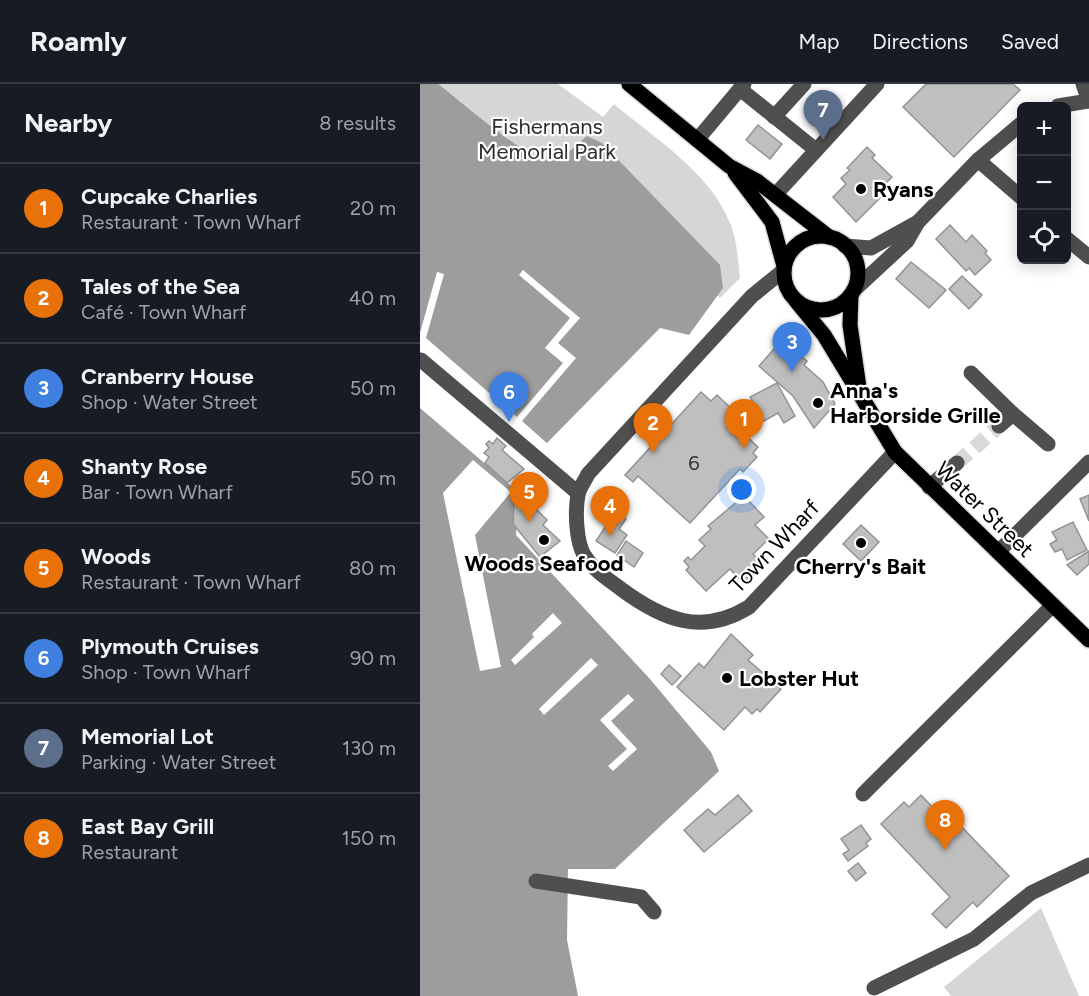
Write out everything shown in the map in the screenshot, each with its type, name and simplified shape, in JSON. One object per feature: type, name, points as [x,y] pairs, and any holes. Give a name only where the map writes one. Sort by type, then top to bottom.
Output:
[{"type":"main road","points":[[629,84],[729,166],[776,194],[829,237],[845,246],[856,262],[858,272],[852,293],[839,305],[827,310],[814,310],[796,301],[785,285],[784,268],[772,222],[729,166]]},
{"type":"main road","points":[[784,268],[793,248],[801,242],[810,238],[829,237]]},
{"type":"main road","name":"Water Street","points":[[852,293],[849,304],[852,346],[862,399]]},
{"type":"main road","name":"Water Street","points":[[796,301],[824,335],[895,452],[1089,640]]},
{"type":"street","points":[[774,117],[804,84]]},
{"type":"street","points":[[776,194],[877,84]]},
{"type":"street","points":[[1071,104],[1089,101],[1083,84]]},
{"type":"street","points":[[697,140],[742,86],[774,117],[816,150]]},
{"type":"street","points":[[852,293],[907,241],[918,222],[978,160],[1017,127]]},
{"type":"street","points":[[978,160],[1017,194]]},
{"type":"street","points":[[845,246],[871,248],[918,222]]},
{"type":"street","points":[[1071,242],[1089,257]]},
{"type":"street","points":[[421,360],[578,494],[588,474],[752,296],[784,268]]},
{"type":"street","points":[[971,373],[1048,444]]},
{"type":"street","points":[[999,426],[1013,414]]},
{"type":"street","name":"Town Wharf","points":[[578,494],[579,536],[584,554],[597,572],[664,616],[683,621],[722,620],[749,607],[895,452]]},
{"type":"street","points":[[998,552],[1089,462]]},
{"type":"street","points":[[929,487],[957,463]]},
{"type":"street","points":[[863,794],[1053,605]]},
{"type":"street","points":[[874,988],[974,939],[1031,893],[1089,865]]},
{"type":"street","points":[[536,881],[641,897],[654,912]]},
{"type":"green space","name":"Fishermans Memorial Park","points":[[420,84],[558,84],[603,117],[614,104],[680,157],[709,188],[730,223],[737,250],[740,278],[720,298],[686,269]]},
{"type":"green space","points":[[1041,908],[1079,996],[951,996],[944,987]]},
{"type":"shaded area","points":[[420,84],[438,84],[510,140],[539,158],[549,160],[560,157],[587,136],[602,143],[720,265],[723,288],[689,335],[660,328],[547,443],[520,494],[516,535],[650,679],[711,752],[719,771],[615,869],[568,869],[567,940],[578,996],[420,996]]},
{"type":"pier","points":[[523,270],[580,318],[558,343],[576,358],[522,421],[549,445],[523,496],[420,408],[420,333],[437,272],[444,274],[426,338],[517,417],[563,363],[545,348],[570,318],[519,275]]},
{"type":"pier","points":[[473,460],[511,492],[475,535],[501,667],[480,671],[443,493]]},
{"type":"pier","points":[[553,613],[562,623],[515,665],[511,660],[534,637],[532,634]]},
{"type":"pier","points":[[591,658],[598,665],[544,715],[539,709]]},
{"type":"pier","points":[[628,694],[634,700],[611,721],[637,749],[613,771],[608,766],[627,749],[600,720]]},
{"type":"building","points":[[926,84],[1013,84],[1020,90],[954,157],[903,107]]},
{"type":"building","points":[[758,125],[782,144],[770,159],[746,140]]},
{"type":"building","name":"Ryans","points":[[867,147],[875,155],[872,158],[892,177],[876,193],[880,198],[856,222],[833,197],[846,184],[841,178],[850,170],[847,168]]},
{"type":"building","points":[[950,225],[966,242],[972,235],[987,251],[985,253],[991,260],[975,275],[969,268],[966,271],[936,239]]},
{"type":"building","points":[[911,262],[946,290],[929,308],[896,279]]},
{"type":"building","points":[[962,276],[982,295],[969,309],[949,289]]},
{"type":"building","points":[[780,342],[807,361],[804,365],[823,382],[835,404],[814,428],[793,396],[759,366]]},
{"type":"building","points":[[777,383],[795,416],[784,423],[778,413],[764,421],[750,397]]},
{"type":"building","points":[[701,392],[711,401],[717,395],[735,412],[730,417],[735,422],[728,429],[737,437],[742,432],[758,447],[753,453],[757,457],[743,472],[740,469],[690,523],[638,476],[633,482],[625,475]]},
{"type":"building","points":[[497,438],[506,446],[502,450],[524,469],[507,483],[485,463],[489,457],[484,453],[489,448],[486,444],[489,441],[493,444]]},
{"type":"building","points":[[531,484],[545,497],[535,508],[547,520],[543,525],[560,541],[540,557],[513,524],[514,502]]},
{"type":"building","points":[[1089,495],[1089,521],[1080,499]]},
{"type":"building","points":[[739,500],[743,504],[748,500],[764,517],[755,525],[769,539],[753,554],[763,565],[743,583],[730,569],[706,591],[686,570],[689,567],[684,561],[688,557],[691,560],[705,546],[699,540],[711,529],[708,526]]},
{"type":"building","points":[[615,512],[626,519],[619,529],[627,535],[615,553],[596,541]]},
{"type":"building","points":[[1073,522],[1087,550],[1067,560],[1062,549],[1055,552],[1050,544],[1057,540],[1052,532]]},
{"type":"building","name":"Cherry's Bait","points":[[861,525],[879,542],[861,561],[843,544]]},
{"type":"building","points":[[626,541],[643,553],[634,567],[617,555]]},
{"type":"building","points":[[1089,551],[1089,564],[1077,575],[1067,565]]},
{"type":"building","name":"Lobster Hut","points":[[731,634],[753,655],[748,660],[781,689],[760,712],[757,709],[752,714],[745,707],[724,730],[677,687],[699,663],[704,668]]},
{"type":"building","points":[[669,665],[681,676],[672,685],[661,674]]},
{"type":"building","points":[[738,795],[752,811],[704,852],[684,830],[708,809],[715,815]]},
{"type":"building","points":[[921,795],[938,813],[948,803],[962,818],[957,822],[1009,876],[977,907],[973,902],[946,928],[932,914],[950,897],[881,824],[904,802],[909,807]]},
{"type":"building","points":[[861,825],[871,839],[866,843],[868,846],[848,861],[843,854],[849,850],[841,839]]},
{"type":"building","points":[[858,863],[866,873],[856,881],[848,871]]},
{"type":"tunnel","points":[[957,463],[999,426]]},
{"type":"place","name":"Memorial Lot","points":[[823,140]]},
{"type":"place","name":"Ryans","points":[[861,189]]},
{"type":"place","name":"Cranberry House","points":[[792,372]]},
{"type":"place","name":"Anna's Harborside Grille","points":[[818,403]]},
{"type":"place","name":"Plymouth Cruises","points":[[509,422]]},
{"type":"place","name":"Cupcake Charlies","points":[[744,449]]},
{"type":"place","name":"Tales of the Sea","points":[[653,453]]},
{"type":"place","name":"Woods","points":[[529,522]]},
{"type":"place","name":"Shanty Rose","points":[[610,536]]},
{"type":"place","name":"Woods Seafood","points":[[544,540]]},
{"type":"place","name":"Cherry's Bait","points":[[861,543]]},
{"type":"place","name":"Lobster Hut","points":[[727,678]]},
{"type":"place","name":"East Bay Grill","points":[[945,850]]}]
